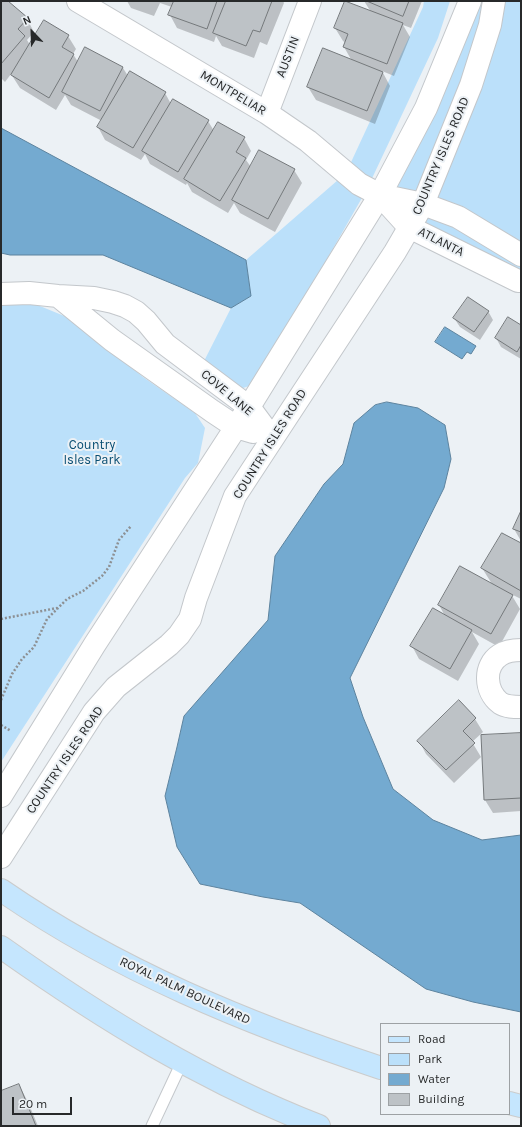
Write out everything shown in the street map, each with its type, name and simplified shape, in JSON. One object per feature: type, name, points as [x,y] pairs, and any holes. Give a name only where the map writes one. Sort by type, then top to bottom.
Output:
[{"type":"main road","name":"ROYAL PALM BOULEVARD","points":[[1,890],[91,946],[199,1000],[272,1030],[380,1068]]},
{"type":"main road","points":[[1,947],[47,980],[110,1020],[182,1062],[249,1096],[319,1126]]},
{"type":"main road","points":[[510,1103],[521,1106]]},
{"type":"street","name":"MONTPELIAR","points":[[78,1],[266,113],[308,141],[360,184],[380,195]]},
{"type":"street","name":"AUSTIN","points":[[266,113],[310,1]]},
{"type":"street","points":[[1,796],[100,638],[236,427],[380,195],[426,108],[470,1]]},
{"type":"street","name":"COUNTRY ISLES ROAD","points":[[1,857],[94,712],[116,687],[169,645],[179,635],[190,619],[196,598],[235,496],[395,252],[423,204],[471,85],[490,25],[494,1]]},
{"type":"street","name":"ATLANTA","points":[[380,195],[423,204],[458,217],[521,255]]},
{"type":"street","name":"ATLANTA","points":[[380,195],[409,227],[518,281],[521,281]]},
{"type":"street","name":"COVE LANE","points":[[1,294],[30,293],[94,298],[125,306],[136,312],[146,321],[165,344],[248,407],[272,438]]},
{"type":"street","name":"COVE LANE","points":[[58,296],[112,340],[236,427],[272,438]]},
{"type":"street","points":[[521,650],[510,651],[500,655],[492,663],[488,674],[488,685],[493,695],[501,703],[512,707],[521,707]]},
{"type":"lane","points":[[152,1126],[182,1062]]},
{"type":"path","points":[[1,700],[12,674],[22,659],[34,647],[47,619],[67,599],[83,591],[102,576],[109,567],[119,540],[131,526]]},
{"type":"path","points":[[1,619],[58,608]]},
{"type":"path","points":[[1,724],[11,731]]},
{"type":"green space","points":[[424,1],[450,1],[438,38],[367,189],[261,375],[249,386],[237,390],[200,369],[231,308],[251,296],[246,260],[346,173],[423,7]]},
{"type":"green space","points":[[477,1],[521,1],[521,281],[518,281],[380,195]]},
{"type":"green space","name":"Country Isles Park","points":[[1,300],[35,304],[74,320],[143,377],[195,413],[205,428],[198,463],[185,478],[1,762]]},
{"type":"water","points":[[1,128],[246,260],[251,296],[231,308],[103,255],[10,255],[1,253]]},
{"type":"water","points":[[445,327],[476,346],[471,354],[467,352],[462,359],[435,342]]},
{"type":"water","points":[[387,402],[418,408],[445,425],[451,459],[444,488],[350,678],[363,717],[393,789],[433,820],[482,840],[521,835],[521,1012],[473,1002],[426,989],[300,903],[200,884],[177,847],[165,796],[184,716],[268,620],[275,556],[324,484],[343,464],[354,423],[375,405]]},
{"type":"building","points":[[1,1],[8,1],[28,18],[18,29],[25,36],[1,64]]},
{"type":"building","points":[[174,1],[217,1],[207,29],[168,15]]},
{"type":"building","points":[[226,1],[272,1],[260,32],[253,30],[246,46],[213,33]]},
{"type":"building","points":[[345,1],[403,23],[387,64],[343,47],[348,34],[334,28]]},
{"type":"building","points":[[367,1],[409,1],[403,16]]},
{"type":"building","points":[[44,20],[69,35],[62,47],[74,54],[49,98],[11,75]]},
{"type":"building","points":[[85,47],[123,67],[100,111],[62,92]]},
{"type":"building","points":[[323,48],[383,72],[367,111],[307,87]]},
{"type":"building","points":[[130,71],[166,92],[133,148],[97,127]]},
{"type":"building","points":[[173,99],[209,120],[178,172],[142,151]]},
{"type":"building","points":[[218,122],[245,137],[236,152],[246,158],[220,201],[184,179]]},
{"type":"building","points":[[259,150],[295,169],[268,219],[232,200]]},
{"type":"building","points":[[468,297],[489,311],[474,332],[453,318]]},
{"type":"building","points":[[508,317],[521,325],[521,345],[517,352],[495,338]]},
{"type":"building","points":[[521,511],[521,532],[513,529]]},
{"type":"building","points":[[502,533],[521,543],[521,591],[481,568]]},
{"type":"building","points":[[460,566],[513,595],[491,634],[438,605]]},
{"type":"building","points":[[433,608],[472,630],[450,669],[410,646]]},
{"type":"building","points":[[459,700],[476,718],[463,731],[475,743],[446,770],[417,741]]},
{"type":"building","points":[[521,733],[521,798],[484,800],[481,735]]},
{"type":"building","points":[[19,1084],[36,1126],[1,1126],[1,1091]]}]
